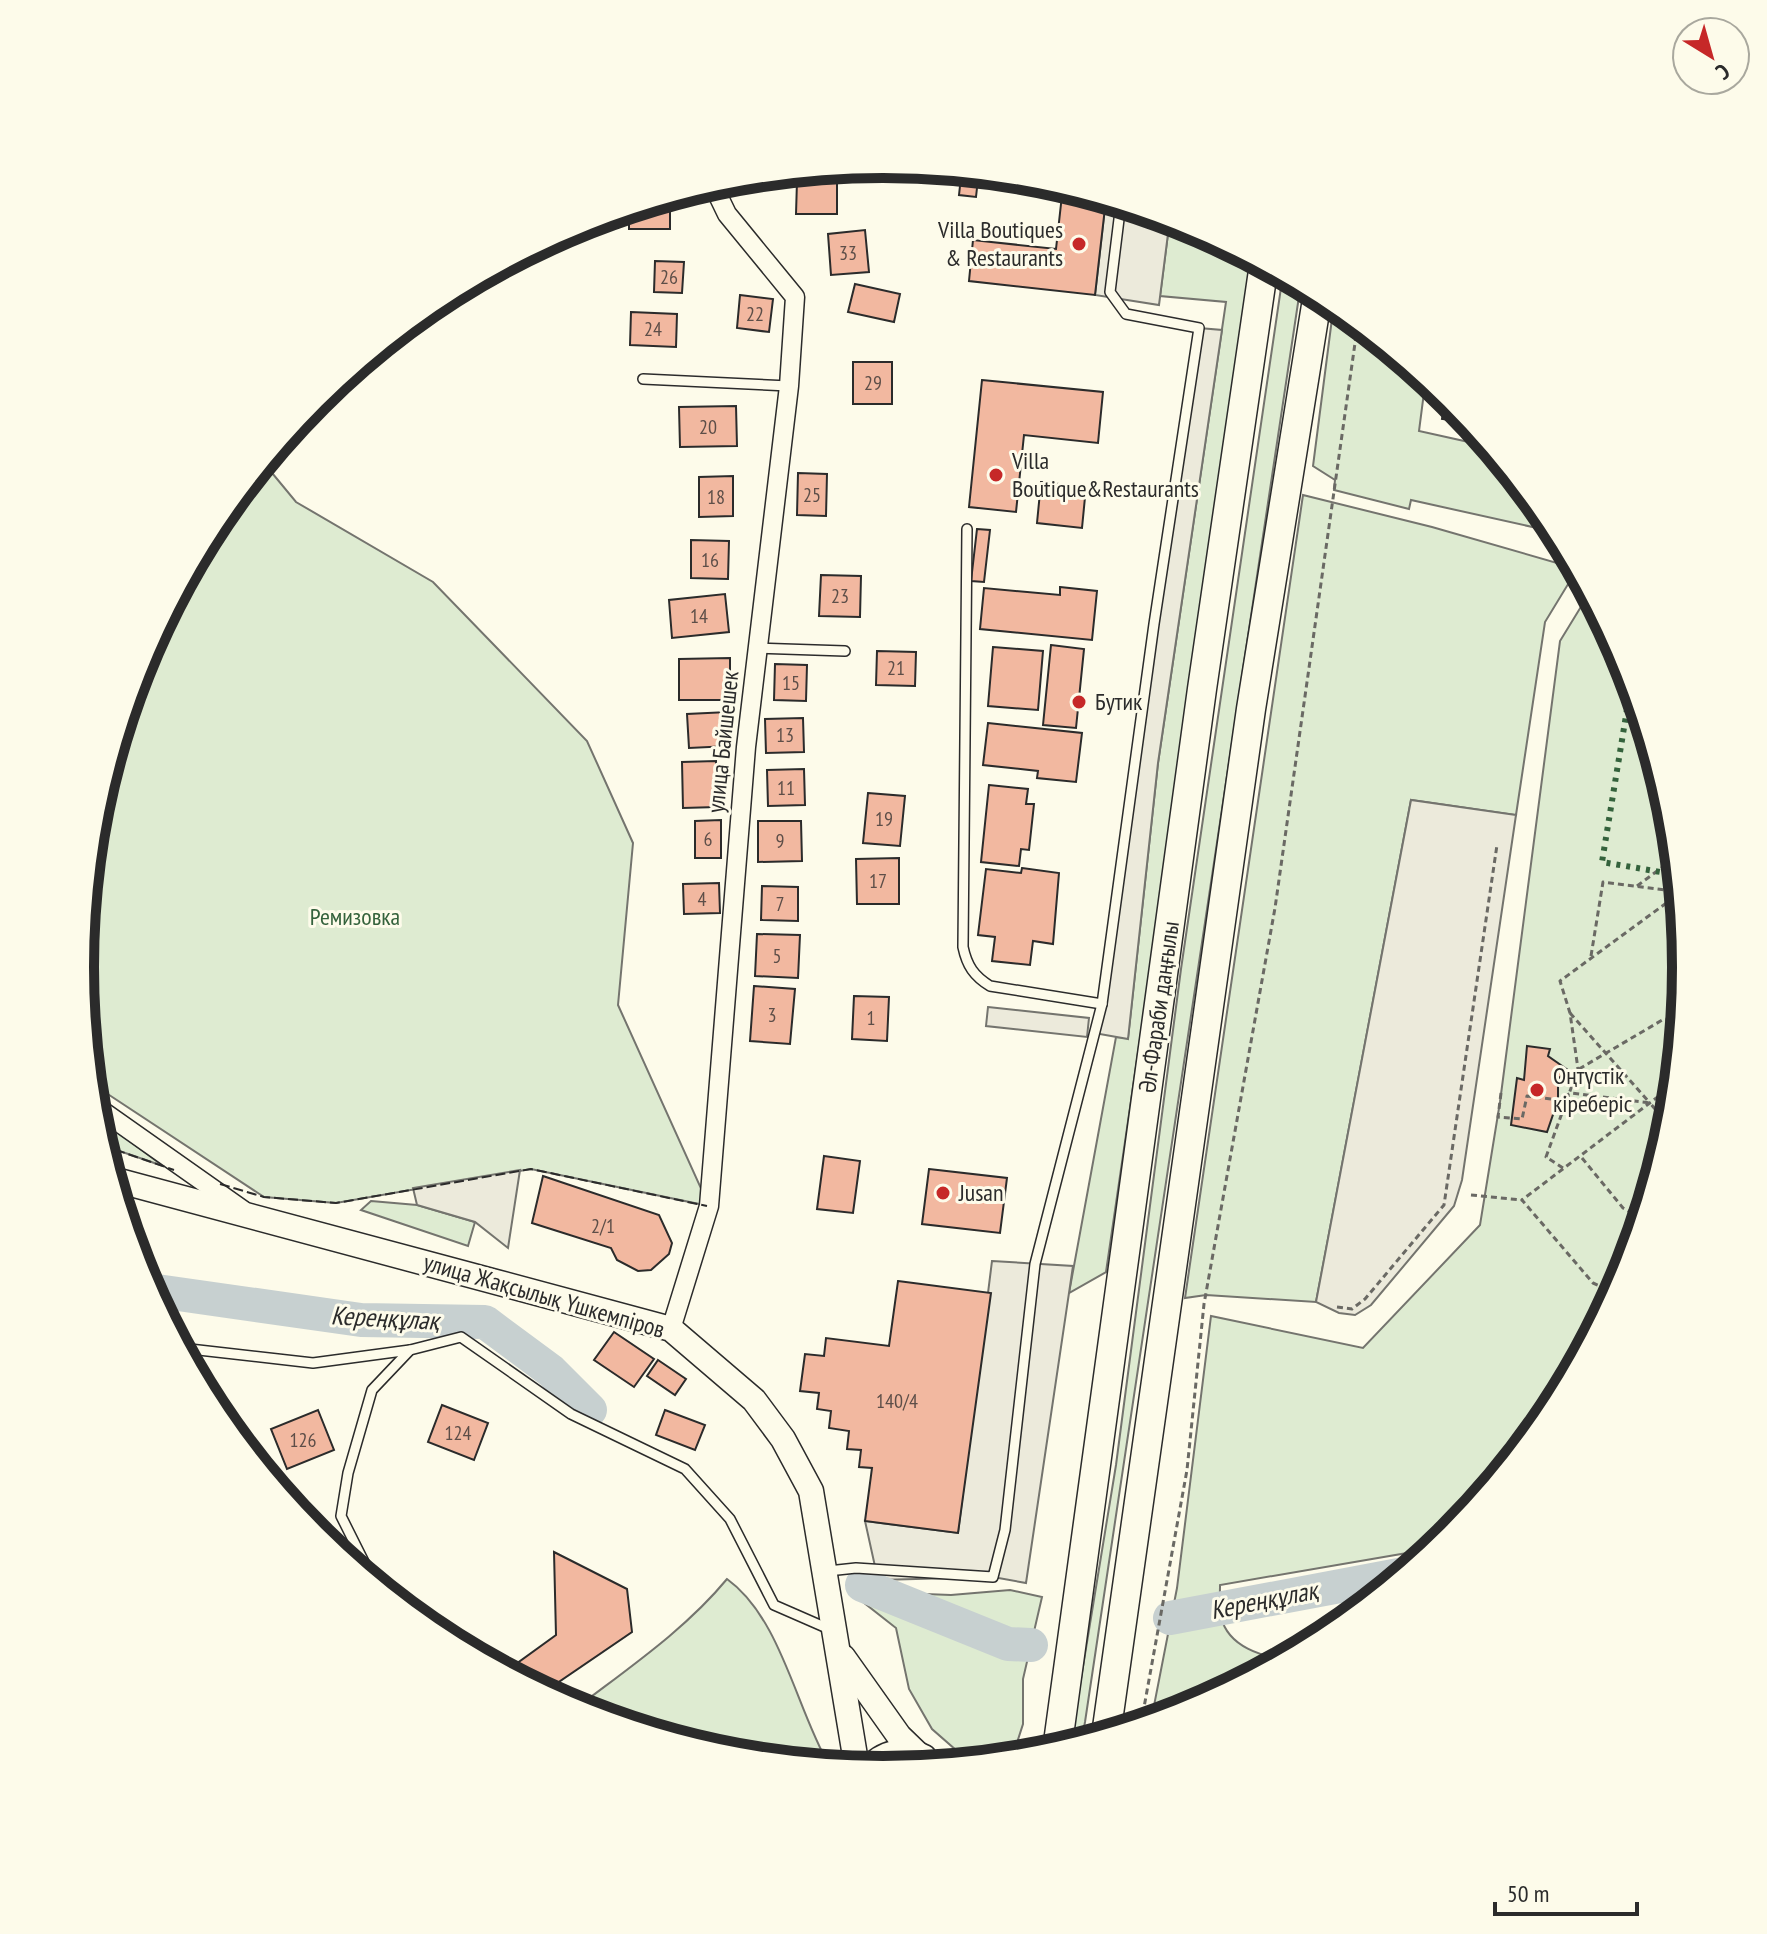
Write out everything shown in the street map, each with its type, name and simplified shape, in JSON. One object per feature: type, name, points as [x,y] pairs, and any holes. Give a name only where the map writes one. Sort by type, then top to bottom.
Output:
[{"type":"main road","name":"Әл-Фараби даңғылы","points":[[1060,1736],[1199,705],[1262,275]]},
{"type":"main road","name":"Әл-Фараби даңғылы","points":[[1108,1724],[1251,709],[1316,307]]},
{"type":"street","name":"улица Байшешек","points":[[671,1329],[709,1206],[744,763],[789,386],[795,297],[727,214],[718,195]]},
{"type":"street","points":[[108,1115],[251,1216]]},
{"type":"street","name":"улица Жақсылық Үшкемпіров","points":[[124,1182],[671,1329],[754,1400],[783,1439],[811,1491],[827,1572],[834,1639],[896,1733],[921,1755]]},
{"type":"street","points":[[834,1639],[866,1756]]},
{"type":"street","points":[[1054,1738],[1066,1701]]},
{"type":"street","points":[[877,1756],[896,1733]]},
{"type":"street","points":[[888,1756],[896,1752],[907,1756]]},
{"type":"lane","points":[[827,1572],[856,1568],[993,1577],[1005,1530],[1035,1264],[1102,1004],[1154,624],[1199,328],[1126,314],[1110,292],[1120,214]]},
{"type":"lane","points":[[643,379],[789,386]]},
{"type":"lane","points":[[967,529],[963,932],[967,963],[977,977],[990,986],[1102,1004]]},
{"type":"lane","points":[[757,648],[845,651]]},
{"type":"lane","points":[[193,1349],[313,1363],[410,1350],[461,1337],[571,1414],[685,1469],[730,1519],[774,1605],[834,1639]]},
{"type":"lane","points":[[364,1562],[341,1516],[348,1473],[372,1390],[410,1350]]},
{"type":"path","points":[[1143,1713],[1187,1470],[1204,1304],[1275,908],[1356,335]]},
{"type":"path","points":[[1337,1307],[1352,1309],[1365,1299],[1444,1205],[1497,845]]},
{"type":"path","points":[[1636,886],[1666,864]]},
{"type":"path","points":[[1591,958],[1603,882],[1669,890]]},
{"type":"path","points":[[1563,1168],[1546,1157],[1578,1069],[1570,1013],[1560,981],[1670,900]]},
{"type":"path","points":[[1570,1013],[1659,1114]]},
{"type":"path","points":[[1578,1069],[1664,1019],[1671,1020]]},
{"type":"path","points":[[1501,1093],[1498,1117],[1522,1119],[1527,1096],[1558,1100],[1571,1093],[1650,1103]]},
{"type":"path","points":[[1471,1195],[1522,1200],[1662,1094]]},
{"type":"path","points":[[1581,1157],[1623,1208],[1633,1214]]},
{"type":"path","points":[[1522,1200],[1593,1283],[1605,1288]]},
{"type":"green space","points":[[1168,231],[1252,269],[1106,1272],[1069,1293],[1116,1037],[1128,1038],[1158,763],[1226,302],[1160,296]]},
{"type":"green space","points":[[1281,285],[1299,296],[1085,1722],[1083,1731],[1072,1734],[1116,1465],[1181,969]]},
{"type":"green space","points":[[1332,318],[1424,392],[1419,431],[1474,443],[1540,529],[1411,500],[1409,509],[1334,490],[1335,480],[1313,466]]},
{"type":"green space","name":"Ремизовка","points":[[270,470],[296,502],[433,582],[587,741],[633,843],[618,1005],[709,1206],[531,1169],[336,1203],[264,1197],[104,1092],[94,967],[96,915],[109,813],[136,713],[175,618],[200,572],[227,528]]},
{"type":"green space","points":[[1303,495],[1432,527],[1562,565],[1570,581],[1545,622],[1516,815],[1411,800],[1316,1302],[1206,1295],[1185,1298]]},
{"type":"green space","points":[[1584,602],[1613,665],[1646,763],[1658,813],[1671,915],[1671,1019],[1658,1121],[1631,1221],[1613,1269],[1592,1316],[1540,1406],[1510,1448],[1442,1525],[1414,1552],[1220,1585],[1221,1617],[1231,1636],[1248,1649],[1269,1656],[1233,1675],[1153,1709],[1177,1588],[1211,1316],[1363,1348],[1480,1225],[1500,1102],[1560,641]]},
{"type":"green space","points":[[110,1126],[163,1166],[116,1150]]},
{"type":"green space","points":[[371,1201],[417,1205],[475,1222],[468,1246],[361,1210]]},
{"type":"green space","points":[[727,1579],[746,1596],[761,1616],[786,1665],[823,1754],[780,1750],[679,1730],[588,1699],[674,1632]]},
{"type":"green space","points":[[1010,1590],[1042,1597],[1023,1679],[1023,1724],[1016,1745],[959,1753],[932,1729],[909,1689],[896,1628],[849,1591],[951,1595]]},
{"type":"shaded area","points":[[1105,209],[1168,231],[1159,305],[1095,295]]},
{"type":"shaded area","points":[[1199,328],[1222,330],[1158,763],[1128,1039],[1094,1033]]},
{"type":"shaded area","points":[[1411,800],[1516,815],[1462,1180],[1454,1206],[1371,1305],[1355,1315],[1339,1313],[1316,1302]]},
{"type":"shaded area","points":[[988,1007],[1089,1018],[1087,1037],[986,1026]]},
{"type":"shaded area","points":[[520,1170],[508,1248],[475,1222],[417,1205],[413,1188]]},
{"type":"shaded area","points":[[992,1261],[1073,1266],[1026,1583],[993,1577],[878,1580],[865,1521],[958,1533]]},
{"type":"building","points":[[837,180],[837,214],[796,214],[797,182]]},
{"type":"building","points":[[961,181],[978,183],[976,197],[959,195]]},
{"type":"building","name":"Villa Boutiques & Restaurants","points":[[1062,198],[1105,209],[1095,295],[969,281],[973,240],[1056,249]]},
{"type":"building","points":[[670,207],[670,229],[629,229],[629,219]]},
{"type":"building","points":[[865,230],[869,272],[831,275],[828,234]]},
{"type":"building","points":[[655,261],[684,262],[682,293],[654,292]]},
{"type":"building","points":[[855,284],[900,294],[894,322],[848,312]]},
{"type":"building","points":[[740,295],[773,299],[769,332],[737,328]]},
{"type":"building","points":[[631,312],[677,314],[676,347],[630,345]]},
{"type":"building","points":[[853,362],[892,362],[892,404],[853,404]]},
{"type":"building","name":"Villa Boutique&Restaurants","points":[[982,380],[1103,392],[1098,443],[1024,435],[1016,512],[969,507]]},
{"type":"building","points":[[736,406],[737,446],[680,447],[679,407]]},
{"type":"building","points":[[1443,410],[1453,421],[1442,419]]},
{"type":"building","points":[[798,473],[827,474],[826,516],[797,515]]},
{"type":"building","points":[[733,476],[733,516],[699,517],[699,477]]},
{"type":"building","points":[[1041,482],[1086,487],[1082,528],[1037,523]]},
{"type":"building","points":[[977,529],[990,530],[984,582],[971,581]]},
{"type":"building","points":[[691,540],[729,541],[728,579],[691,578]]},
{"type":"building","points":[[821,575],[861,576],[860,617],[819,616]]},
{"type":"building","points":[[1060,587],[1097,591],[1092,640],[980,629],[984,588],[1060,595]]},
{"type":"building","points":[[725,594],[729,632],[672,638],[669,600]]},
{"type":"building","points":[[1051,645],[1084,649],[1076,728],[1043,725]]},
{"type":"building","points":[[993,647],[1043,651],[1038,710],[988,706]]},
{"type":"building","points":[[877,651],[916,652],[915,686],[876,685]]},
{"type":"building","points":[[730,658],[730,700],[679,700],[679,659]]},
{"type":"building","points":[[775,664],[807,665],[806,701],[774,700]]},
{"type":"building","points":[[728,712],[730,746],[689,748],[687,714]]},
{"type":"building","points":[[803,718],[804,752],[766,753],[765,719]]},
{"type":"building","points":[[988,723],[1082,733],[1076,782],[1037,778],[1038,771],[983,765]]},
{"type":"building","points":[[716,761],[717,807],[683,808],[682,762]]},
{"type":"building","points":[[804,769],[805,805],[768,806],[767,770]]},
{"type":"building","points":[[989,785],[1028,789],[1026,804],[1034,804],[1029,850],[1021,849],[1019,866],[981,862]]},
{"type":"building","points":[[868,793],[905,796],[900,846],[863,843]]},
{"type":"building","points":[[721,820],[721,858],[695,858],[695,821]]},
{"type":"building","points":[[758,821],[801,821],[802,861],[758,862]]},
{"type":"building","points":[[899,858],[899,904],[857,904],[856,859]]},
{"type":"building","points":[[1022,868],[1059,873],[1053,944],[1033,941],[1030,965],[992,961],[995,937],[978,935],[986,869],[1021,873]]},
{"type":"building","points":[[719,883],[720,913],[684,914],[683,884]]},
{"type":"building","points":[[762,886],[798,887],[798,921],[761,920]]},
{"type":"building","points":[[757,934],[800,935],[798,978],[755,976]]},
{"type":"building","points":[[754,986],[795,989],[790,1044],[750,1041]]},
{"type":"building","points":[[854,996],[889,997],[887,1041],[852,1039]]},
{"type":"building","name":"Оңтүстік кіреберіс","points":[[1527,1046],[1550,1049],[1548,1056],[1568,1070],[1558,1079],[1558,1100],[1547,1132],[1511,1125],[1517,1078],[1524,1080]]},
{"type":"building","points":[[824,1156],[860,1161],[853,1213],[817,1209]]},
{"type":"building","points":[[929,1169],[1007,1178],[1000,1233],[922,1224]]},
{"type":"building","points":[[543,1176],[659,1215],[672,1243],[669,1254],[651,1270],[638,1271],[617,1260],[611,1248],[532,1223]]},
{"type":"building","points":[[898,1281],[991,1293],[958,1533],[865,1521],[872,1468],[859,1467],[861,1450],[847,1449],[849,1431],[829,1428],[831,1411],[817,1409],[819,1393],[800,1391],[805,1354],[824,1356],[826,1338],[889,1346]]},
{"type":"building","points":[[614,1332],[654,1359],[634,1387],[594,1360]]},
{"type":"building","points":[[658,1360],[686,1379],[675,1395],[647,1376]]},
{"type":"building","points":[[442,1405],[488,1423],[474,1460],[428,1442]]},
{"type":"building","points":[[318,1410],[334,1450],[287,1469],[271,1429]]},
{"type":"building","points":[[665,1410],[705,1425],[695,1450],[656,1435]]},
{"type":"building","points":[[554,1552],[627,1589],[632,1632],[555,1684],[515,1665],[556,1635]]},
{"type":"waterway","name":"Кереңқұлақ","points":[[164,1292],[361,1320],[485,1322],[551,1371],[590,1410]]},
{"type":"waterway","name":"Кереңқұлақ","points":[[1170,1618],[1383,1578]]},
{"type":"waterway","name":"Кереңқұлақ","points":[[862,1585],[1008,1644],[1031,1645]]},
{"type":"hedge","points":[[1628,705],[1602,862],[1667,873]]},
{"type":"fence","points":[[116,1150],[174,1170]]},
{"type":"fence","points":[[220,1184],[264,1197],[336,1203],[531,1169],[707,1206]]},
{"type":"place","name":"Villa Boutiques & Restaurants","points":[[1079,244]]},
{"type":"place","name":"Villa Boutique&Restaurants","points":[[996,475]]},
{"type":"place","name":"Бутик","points":[[1079,702]]},
{"type":"place","name":"Оңтүстік кіреберіс","points":[[1537,1090]]},
{"type":"place","name":"Jusan","points":[[943,1193]]}]
